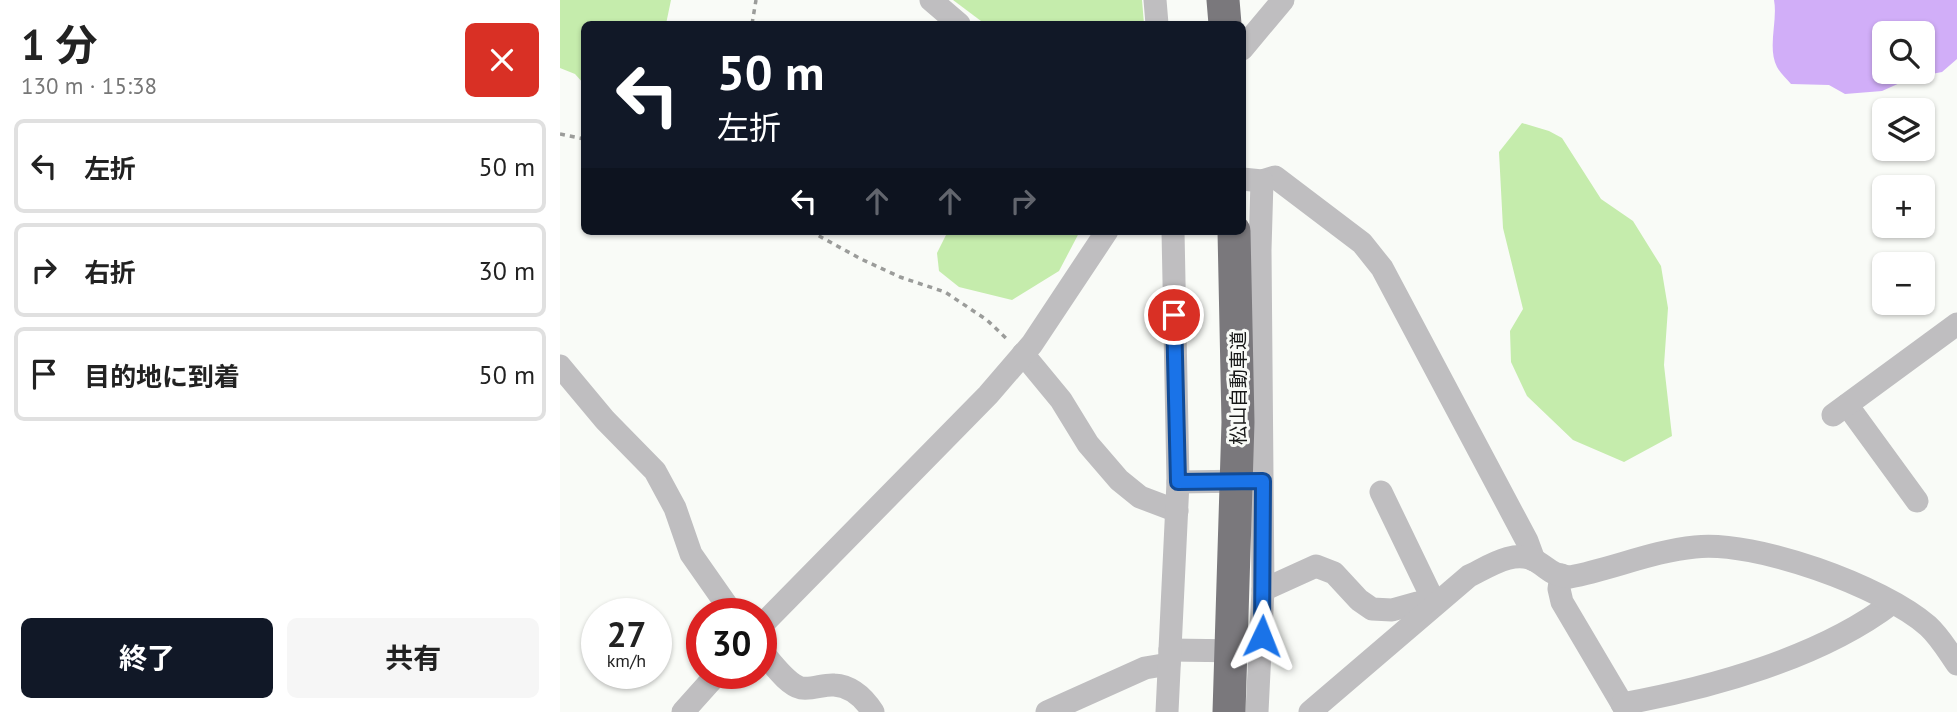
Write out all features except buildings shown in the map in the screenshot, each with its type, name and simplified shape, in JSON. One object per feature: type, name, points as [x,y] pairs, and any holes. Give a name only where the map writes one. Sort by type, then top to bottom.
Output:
[{"type":"highway","points":[[1223,0],[1225,21]]},
{"type":"highway","name":"松山自動車道","points":[[1229,712],[1238,422],[1234,235]]},
{"type":"street","points":[[931,0],[956,21]]},
{"type":"street","points":[[1155,0],[1157,21]]},
{"type":"street","points":[[1246,43],[1283,0]]},
{"type":"street","points":[[1257,712],[1263,590],[1263,481],[1260,250],[1252,180],[1275,177],[1362,243],[1382,268],[1527,541],[1534,560]]},
{"type":"street","points":[[777,610],[930,456],[1023,354],[1104,235]]},
{"type":"street","points":[[1167,712],[1178,482],[1172,235]]},
{"type":"street","points":[[1917,500],[1840,410],[1957,324]]},
{"type":"street","points":[[1023,354],[1061,400],[1088,444],[1119,480],[1140,497],[1177,511]]},
{"type":"street","points":[[560,366],[605,420],[655,471],[674,508],[691,554],[722,598]]},
{"type":"street","points":[[1178,482],[1263,481]]},
{"type":"street","points":[[1381,492],[1435,604]]},
{"type":"street","points":[[1310,712],[1469,576],[1497,562],[1518,556],[1534,560],[1552,574],[1570,577],[1695,547],[1728,547],[1804,564],[1843,579],[1914,615],[1930,628],[1957,664]]},
{"type":"street","points":[[1263,590],[1317,566],[1334,573],[1359,600],[1372,609],[1392,610],[1417,603],[1435,604]]},
{"type":"street","points":[[1561,575],[1559,589],[1562,602],[1624,708],[1764,667],[1844,635],[1869,621],[1892,603]]},
{"type":"street","points":[[1047,712],[1170,657],[1261,651]]},
{"type":"street","points":[[777,668],[801,688],[834,685],[850,689],[865,699],[873,712]]},
{"type":"street","points":[[683,712],[704,689]]},
{"type":"path","points":[[752,21],[756,0]]},
{"type":"path","points":[[560,134],[581,138]]},
{"type":"path","points":[[817,235],[870,264],[945,292],[987,320],[1023,354]]},
{"type":"green space","points":[[560,0],[671,0],[667,21],[581,21],[581,81],[575,74],[560,68]]},
{"type":"green space","points":[[953,0],[1142,0],[1144,21],[981,21]]},
{"type":"green space","points":[[1522,123],[1562,138],[1601,199],[1633,221],[1661,266],[1668,308],[1664,365],[1672,436],[1624,462],[1573,440],[1527,396],[1511,362],[1510,331],[1523,309],[1503,228],[1499,152]]},
{"type":"green space","points":[[946,235],[1078,235],[1059,271],[1012,300],[959,287],[939,271],[937,253]]},
{"type":"shaded area","points":[[1774,0],[1957,0],[1957,59],[1942,72],[1935,73],[1935,21],[1872,21],[1872,84],[1898,84],[1882,91],[1845,94],[1829,85],[1791,84],[1778,69],[1773,43]]},
{"type":"route","points":[[1174,315],[1178,482],[1263,481],[1262,636]]}]
